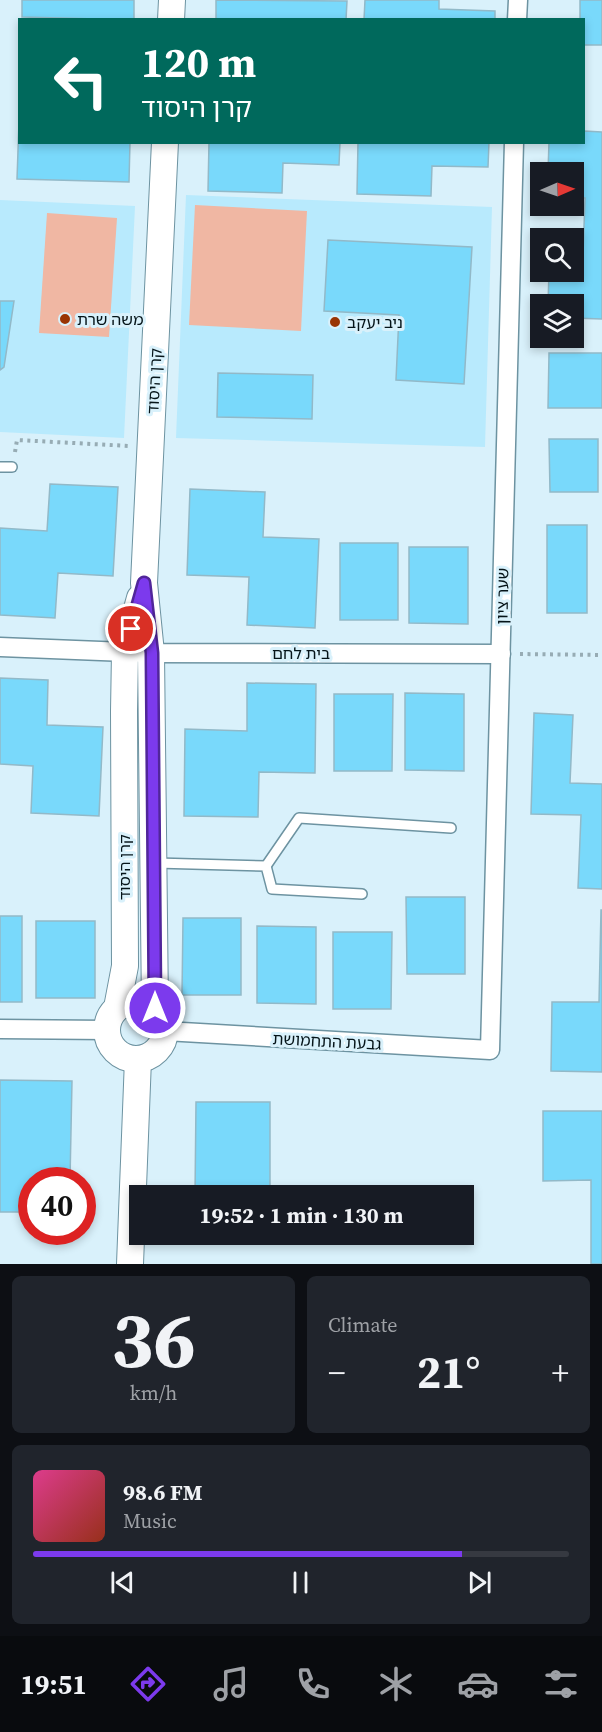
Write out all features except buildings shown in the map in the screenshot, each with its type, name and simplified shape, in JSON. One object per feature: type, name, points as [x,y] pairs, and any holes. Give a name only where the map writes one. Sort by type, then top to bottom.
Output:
[{"type":"street","points":[[171,18],[172,0]]},
{"type":"street","points":[[517,18],[518,0]]},
{"type":"street","name":"קרן היסוד","points":[[155,1008],[152,653],[144,583],[165,144]]},
{"type":"street","name":"שער ציון","points":[[490,1050],[514,144]]},
{"type":"street","name":"קרן היסוד","points":[[112,1019],[124,966],[125,652],[144,583]]},
{"type":"street","name":"בית לחם","points":[[0,647],[152,653],[501,654]]},
{"type":"street","points":[[132,1001],[155,1008],[164,1023],[165,1031],[161,1045],[151,1055],[138,1059],[129,1058],[113,1048],[108,1039],[112,1019],[132,1001]]},
{"type":"street","points":[[0,1029],[112,1019]]},
{"type":"street","name":"גבעת התחמושת","points":[[165,1031],[490,1050]]},
{"type":"street","points":[[130,1264],[138,1059]]},
{"type":"lane","points":[[0,467],[12,467]]},
{"type":"lane","points":[[362,894],[272,889],[266,866],[299,818],[451,828]]},
{"type":"lane","points":[[154,863],[266,866]]},
{"type":"path","points":[[12,467],[17,440],[150,447]]},
{"type":"path","points":[[501,654],[602,655]]},
{"type":"shaded area","name":"ניב יעקב","points":[[186,195],[492,207],[485,447],[176,438]]},
{"type":"shaded area","name":"משה שרת","points":[[0,200],[135,206],[124,438],[0,432]]},
{"type":"shaded area","points":[[195,205],[307,211],[301,331],[189,325]]},
{"type":"shaded area","points":[[47,213],[117,218],[109,337],[39,333]]},
{"type":"place","name":"משה שרת","points":[[65,319]]},
{"type":"place","name":"ניב יעקב","points":[[335,322]]},
{"type":"route","points":[[131,629],[144,583],[152,653],[155,1008]]}]
